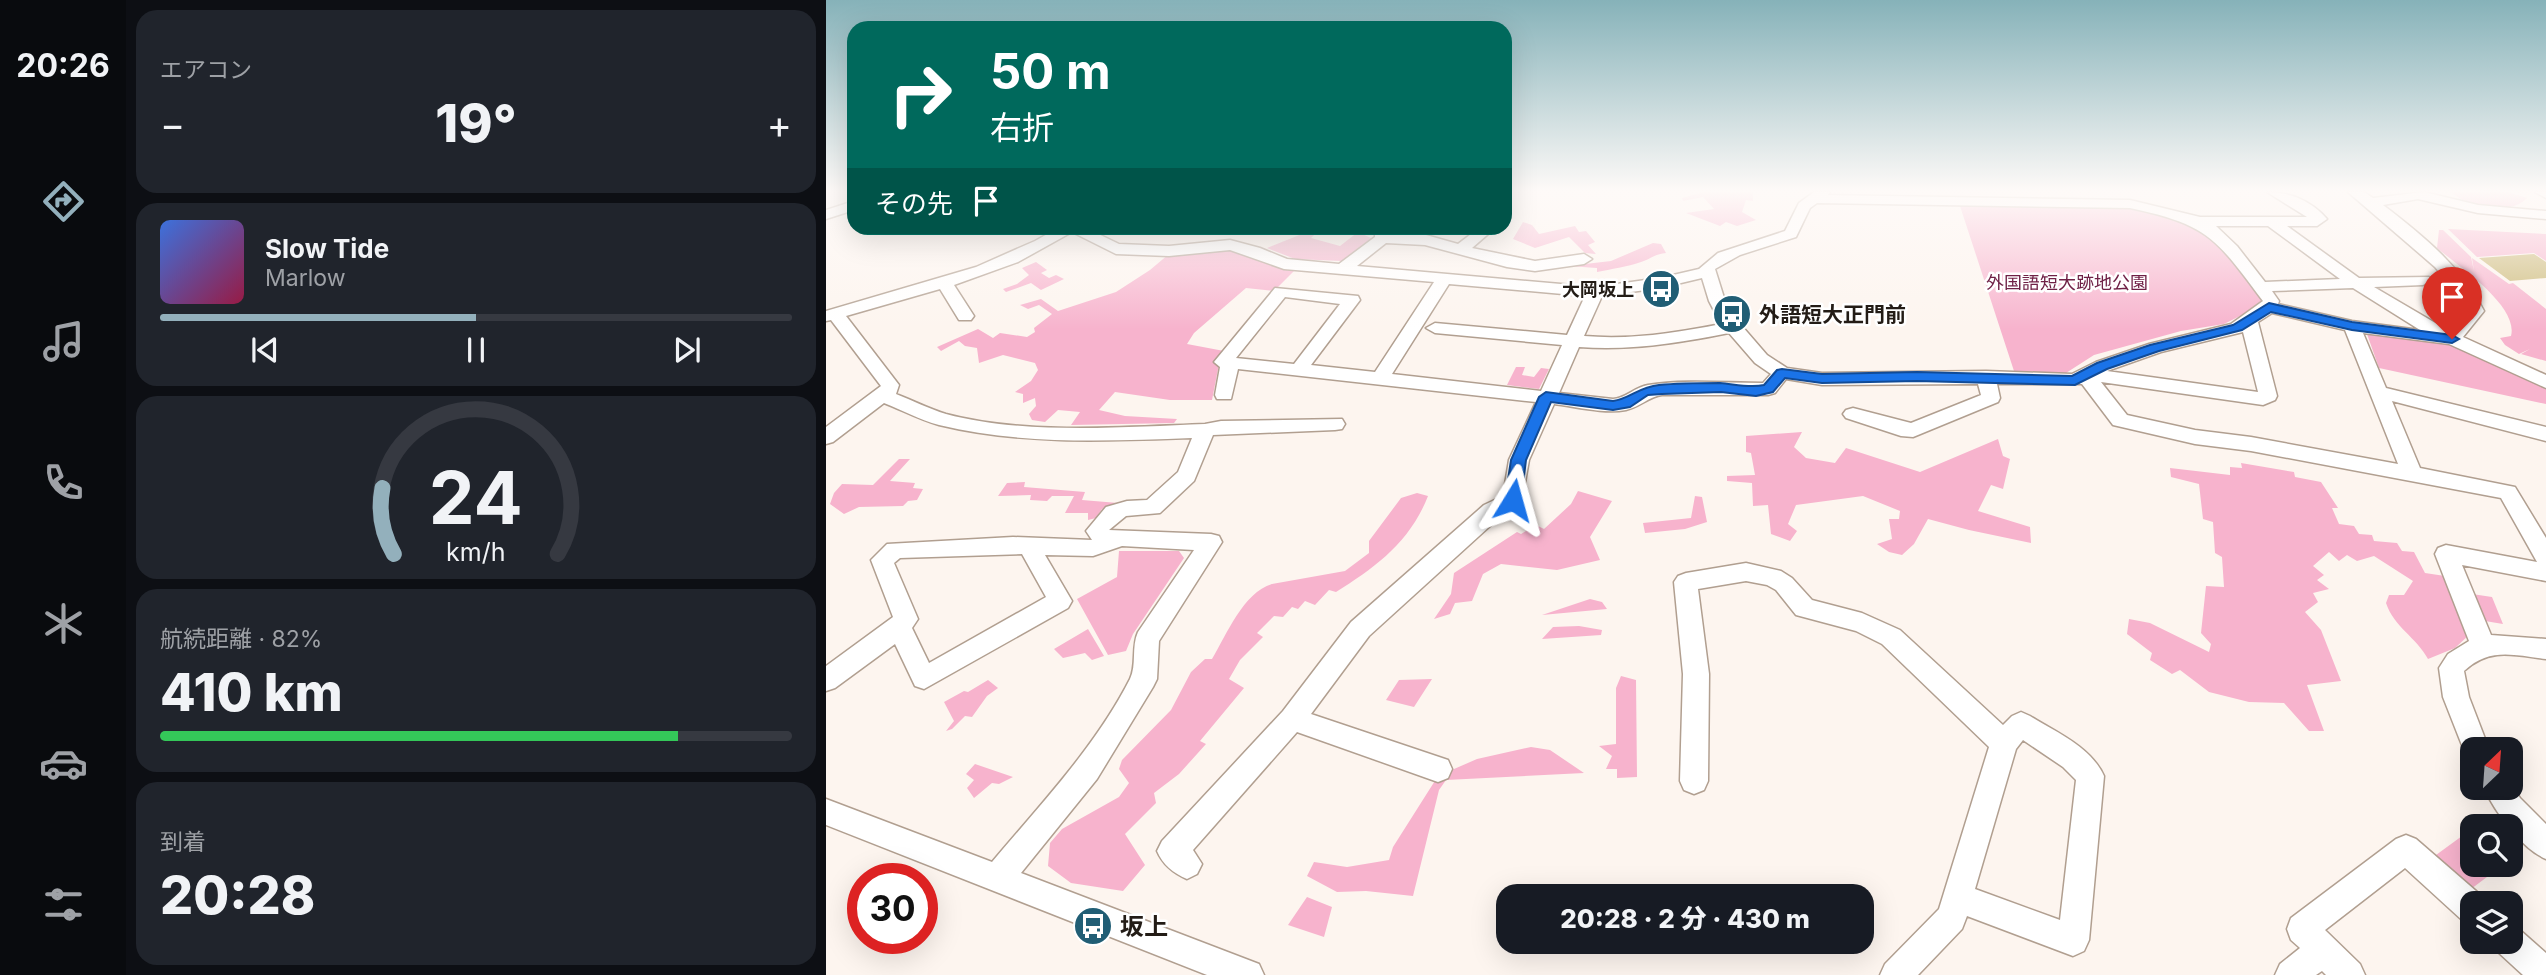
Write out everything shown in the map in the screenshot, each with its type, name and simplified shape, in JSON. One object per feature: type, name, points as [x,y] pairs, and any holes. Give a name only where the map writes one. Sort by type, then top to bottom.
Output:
[{"type":"street","points":[[826,437],[890,389],[890,384],[830,314],[943,281],[1029,251],[1052,238]]},
{"type":"street","points":[[1094,238],[1116,249],[1169,251],[1230,245],[1254,251],[1284,264],[1595,292],[1660,283],[1708,272]]},
{"type":"street","points":[[1341,270],[1377,238]]},
{"type":"street","points":[[1413,238],[1507,262],[1535,266],[1584,259]]},
{"type":"street","points":[[1461,249],[1476,238]]},
{"type":"street","points":[[1781,238],[1714,260],[1707,268],[1717,301],[1732,327],[1761,359],[1782,373],[1822,379],[1986,377],[2075,380],[2102,366],[2155,348],[2237,328],[2269,307],[2271,301],[2219,238]]},
{"type":"street","points":[[2293,238],[2356,283],[2452,339],[2546,382]]},
{"type":"street","points":[[2414,238],[2427,248],[2471,297],[2475,311],[2452,339]]},
{"type":"street","points":[[1300,369],[1373,273]]},
{"type":"street","points":[[1380,378],[1444,279]]},
{"type":"street","points":[[2260,287],[2423,280]]},
{"type":"street","points":[[943,281],[965,316]]},
{"type":"street","points":[[1352,300],[1281,292],[1223,362],[1613,405],[1625,404],[1645,391],[1662,389],[1768,389],[1782,373]]},
{"type":"street","points":[[1187,864],[1172,851],[1292,719],[1360,629],[1492,511],[1513,500],[1518,460],[1595,292]]},
{"type":"street","points":[[2269,307],[2352,326],[2452,339]]},
{"type":"street","points":[[2086,376],[2115,377],[2263,398],[2268,396],[2249,322]]},
{"type":"street","points":[[2352,326],[2412,474]]},
{"type":"street","points":[[1435,328],[1610,344],[1679,338],[1732,327]]},
{"type":"street","points":[[1224,395],[1230,363]]},
{"type":"street","points":[[2086,376],[2120,420],[2195,437],[2251,444],[2508,492],[2546,558]]},
{"type":"street","points":[[1853,414],[1901,429],[1913,430],[1991,398],[1986,377]]},
{"type":"street","points":[[2380,392],[2546,434]]},
{"type":"street","points":[[881,395],[941,419],[993,429],[1100,435],[1205,431],[1221,427],[1335,424]]},
{"type":"street","points":[[1108,544],[1097,531],[1107,515],[1130,508],[1152,508],[1187,476],[1205,431]]},
{"type":"street","points":[[826,680],[906,619],[882,560],[895,550],[1029,546],[1093,548],[1119,538],[1211,542],[1147,639],[1144,679],[1087,770],[998,878]]},
{"type":"street","points":[[899,626],[924,678],[1060,601],[1029,546]]},
{"type":"street","points":[[2483,646],[2446,554],[2546,572]]},
{"type":"street","points":[[1694,781],[1696,674],[1686,582],[1746,572],[1773,577],[1784,584],[1804,608],[1862,623],[1891,637],[2004,743]]},
{"type":"street","points":[[2472,737],[2450,672],[2467,652],[2483,646],[2496,643],[2546,649]]},
{"type":"street","points":[[1292,719],[1438,769]]},
{"type":"street","points":[[1896,975],[1951,918],[2004,743],[2021,724],[2073,758],[2090,776],[2073,940],[1958,898]]},
{"type":"street","points":[[2506,800],[2546,845]]},
{"type":"street","points":[[826,812],[1248,975]]},
{"type":"street","points":[[2349,975],[2302,929],[2406,849],[2460,897]]},
{"type":"street","points":[[2291,975],[2324,949]]},
{"type":"street","points":[[2523,954],[2546,974]]},
{"type":"green space","points":[[1293,238],[1312,238],[1340,246],[1351,238],[1373,239],[1342,261],[1295,259],[1267,248]]},
{"type":"green space","points":[[1514,238],[1567,238],[1535,248]]},
{"type":"green space","points":[[1570,238],[1591,238],[1595,242],[1588,245],[1596,254],[1585,253]]},
{"type":"green space","name":"外国語短大跡地公園","points":[[1970,238],[2211,238],[2263,298],[2256,308],[2224,324],[2181,331],[2094,355],[2066,373],[2014,371]]},
{"type":"green space","points":[[2438,238],[2451,238],[2471,257],[2474,271],[2472,258],[2509,284],[2513,283],[2546,309],[2546,361],[2521,354],[2530,349],[2519,354],[2505,345],[2500,338],[2511,336],[2511,324],[2506,312],[2485,288],[2437,248]]},
{"type":"green space","points":[[2457,238],[2546,238],[2546,261],[2534,253],[2477,257]]},
{"type":"green space","points":[[1653,243],[1661,244],[1666,253],[1636,264],[1597,272],[1597,268],[1568,266],[1611,261]]},
{"type":"green space","points":[[1228,248],[1296,269],[1274,291],[1246,288],[1194,333],[1187,344],[1224,351],[1212,400],[1170,400],[1115,392],[1099,410],[1125,416],[1177,419],[1174,423],[1071,425],[1080,412],[1058,410],[1045,422],[1032,420],[1029,414],[1036,406],[1035,398],[1023,403],[1023,394],[1015,392],[1031,381],[1038,370],[1035,363],[1003,355],[979,363],[977,348],[965,346],[959,341],[941,351],[937,347],[978,329],[993,338],[1000,333],[1027,337],[1052,314],[1039,305],[1028,309],[1020,305],[1041,299],[1058,311],[1116,292],[1169,254]]},
{"type":"green space","points":[[1036,262],[1047,270],[1041,273],[1049,278],[1056,275],[1064,279],[1041,290],[1031,283],[1006,292],[1003,289],[1017,284],[1029,275],[1022,268]]},
{"type":"green space","points":[[2367,334],[2420,338],[2452,344],[2546,387],[2546,404],[2379,368]]},
{"type":"green space","points":[[1516,367],[1525,367],[1522,375],[1534,377],[1541,368],[1549,369],[1539,389],[1507,385]]},
{"type":"green space","points":[[1802,432],[1794,447],[1806,458],[1835,463],[1846,448],[1920,472],[1998,439],[2003,456],[2010,459],[2003,489],[1991,485],[1978,511],[2030,527],[2031,543],[1928,519],[1914,544],[1902,555],[1889,552],[1877,544],[1892,539],[1889,519],[1899,519],[1900,511],[1863,496],[1796,505],[1788,524],[1797,531],[1790,541],[1771,534],[1768,505],[1753,506],[1752,483],[1727,481],[1727,476],[1755,475],[1751,453],[1746,452],[1746,436]]},
{"type":"green space","points":[[899,459],[910,459],[890,481],[915,483],[913,488],[923,489],[917,500],[908,501],[903,506],[859,507],[844,514],[830,504],[834,493],[842,484],[873,485]]},
{"type":"green space","points":[[2241,463],[2294,472],[2295,477],[2321,482],[2338,508],[2332,508],[2339,524],[2354,526],[2359,534],[2372,535],[2374,541],[2397,543],[2402,551],[2414,552],[2425,573],[2445,576],[2470,634],[2455,648],[2428,659],[2394,619],[2386,603],[2389,595],[2404,595],[2413,581],[2374,556],[2357,561],[2347,555],[2339,561],[2329,552],[2313,566],[2324,575],[2317,580],[2329,589],[2313,593],[2318,602],[2305,612],[2321,630],[2341,681],[2307,685],[2324,731],[2309,731],[2284,703],[2249,702],[2209,692],[2180,670],[2172,674],[2150,660],[2152,653],[2127,634],[2129,619],[2150,623],[2209,652],[2211,644],[2201,633],[2206,586],[2224,587],[2222,557],[2215,553],[2213,522],[2203,519],[2199,484],[2171,477],[2170,468],[2230,475],[2230,467],[2242,468]]},
{"type":"green space","points":[[1025,482],[1024,487],[1085,492],[1082,500],[1118,503],[1102,509],[1096,518],[1088,520],[1088,513],[1065,513],[1074,496],[1052,496],[1047,501],[1030,500],[1031,495],[998,496],[1007,483]]},
{"type":"green space","points":[[1578,491],[1612,501],[1590,537],[1600,560],[1557,570],[1501,564],[1483,574],[1472,601],[1455,603],[1450,614],[1434,619],[1451,594],[1454,573],[1517,532],[1521,534],[1536,525],[1544,529],[1571,504]]},
{"type":"green space","points":[[1417,493],[1428,496],[1421,512],[1402,540],[1378,563],[1336,592],[1329,590],[1315,605],[1305,601],[1298,609],[1292,607],[1283,617],[1274,616],[1257,633],[1263,637],[1240,660],[1229,679],[1244,688],[1200,741],[1206,744],[1179,774],[1154,793],[1156,803],[1125,834],[1145,865],[1123,891],[1071,883],[1048,866],[1050,843],[1062,829],[1119,797],[1129,783],[1119,769],[1122,760],[1171,710],[1191,672],[1205,659],[1212,659],[1252,596],[1272,584],[1345,571],[1369,553],[1369,541],[1401,498]]},
{"type":"green space","points":[[1695,496],[1702,497],[1707,522],[1685,529],[1645,533],[1643,523],[1691,518]]},
{"type":"green space","points":[[1119,551],[1179,551],[1184,558],[1133,634],[1126,651],[1108,655],[1077,599],[1117,577]]},
{"type":"green space","points":[[2472,594],[2492,597],[2503,624],[2485,621]]},
{"type":"green space","points":[[1590,599],[1602,602],[1607,609],[1542,615]]},
{"type":"green space","points":[[1579,626],[1602,630],[1601,635],[1542,639],[1553,627]]},
{"type":"green space","points":[[1088,629],[1104,656],[1092,660],[1085,653],[1063,658],[1054,649]]},
{"type":"green space","points":[[1621,676],[1636,680],[1637,777],[1617,778],[1617,769],[1606,769],[1612,756],[1599,746],[1616,744],[1616,688]]},
{"type":"green space","points":[[1432,679],[1414,707],[1386,700],[1399,680]]},
{"type":"green space","points":[[988,680],[998,688],[987,696],[972,717],[965,716],[952,729],[946,731],[954,721],[944,702]]},
{"type":"green space","points":[[1531,747],[1550,750],[1584,773],[1446,780],[1439,790],[1413,896],[1366,891],[1337,892],[1307,876],[1314,862],[1347,867],[1389,860],[1393,847],[1438,776],[1477,759]]},
{"type":"green space","points":[[975,764],[1013,777],[999,784],[992,783],[974,798],[967,788],[974,780],[966,774]]},
{"type":"green space","points":[[2460,837],[2460,877],[2487,877],[2471,889],[2436,855]]},
{"type":"green space","points":[[1307,897],[1332,907],[1324,937],[1288,925]]},
{"type":"building","points":[[2534,254],[2546,262],[2546,278],[2510,281],[2479,258]]},
{"type":"place","name":"大岡坂上","points":[[1661,289]]},
{"type":"place","name":"外語短大正門前","points":[[1732,314]]},
{"type":"place","name":"坂上","points":[[1093,926]]},
{"type":"route","points":[[1513,500],[1518,460],[1546,397],[1613,405],[1625,404],[1645,391],[1662,389],[1696,387],[1756,391],[1768,389],[1782,373],[1822,379],[1986,377],[2075,380],[2102,366],[2155,348],[2237,328],[2269,307],[2352,326],[2452,339]]}]
